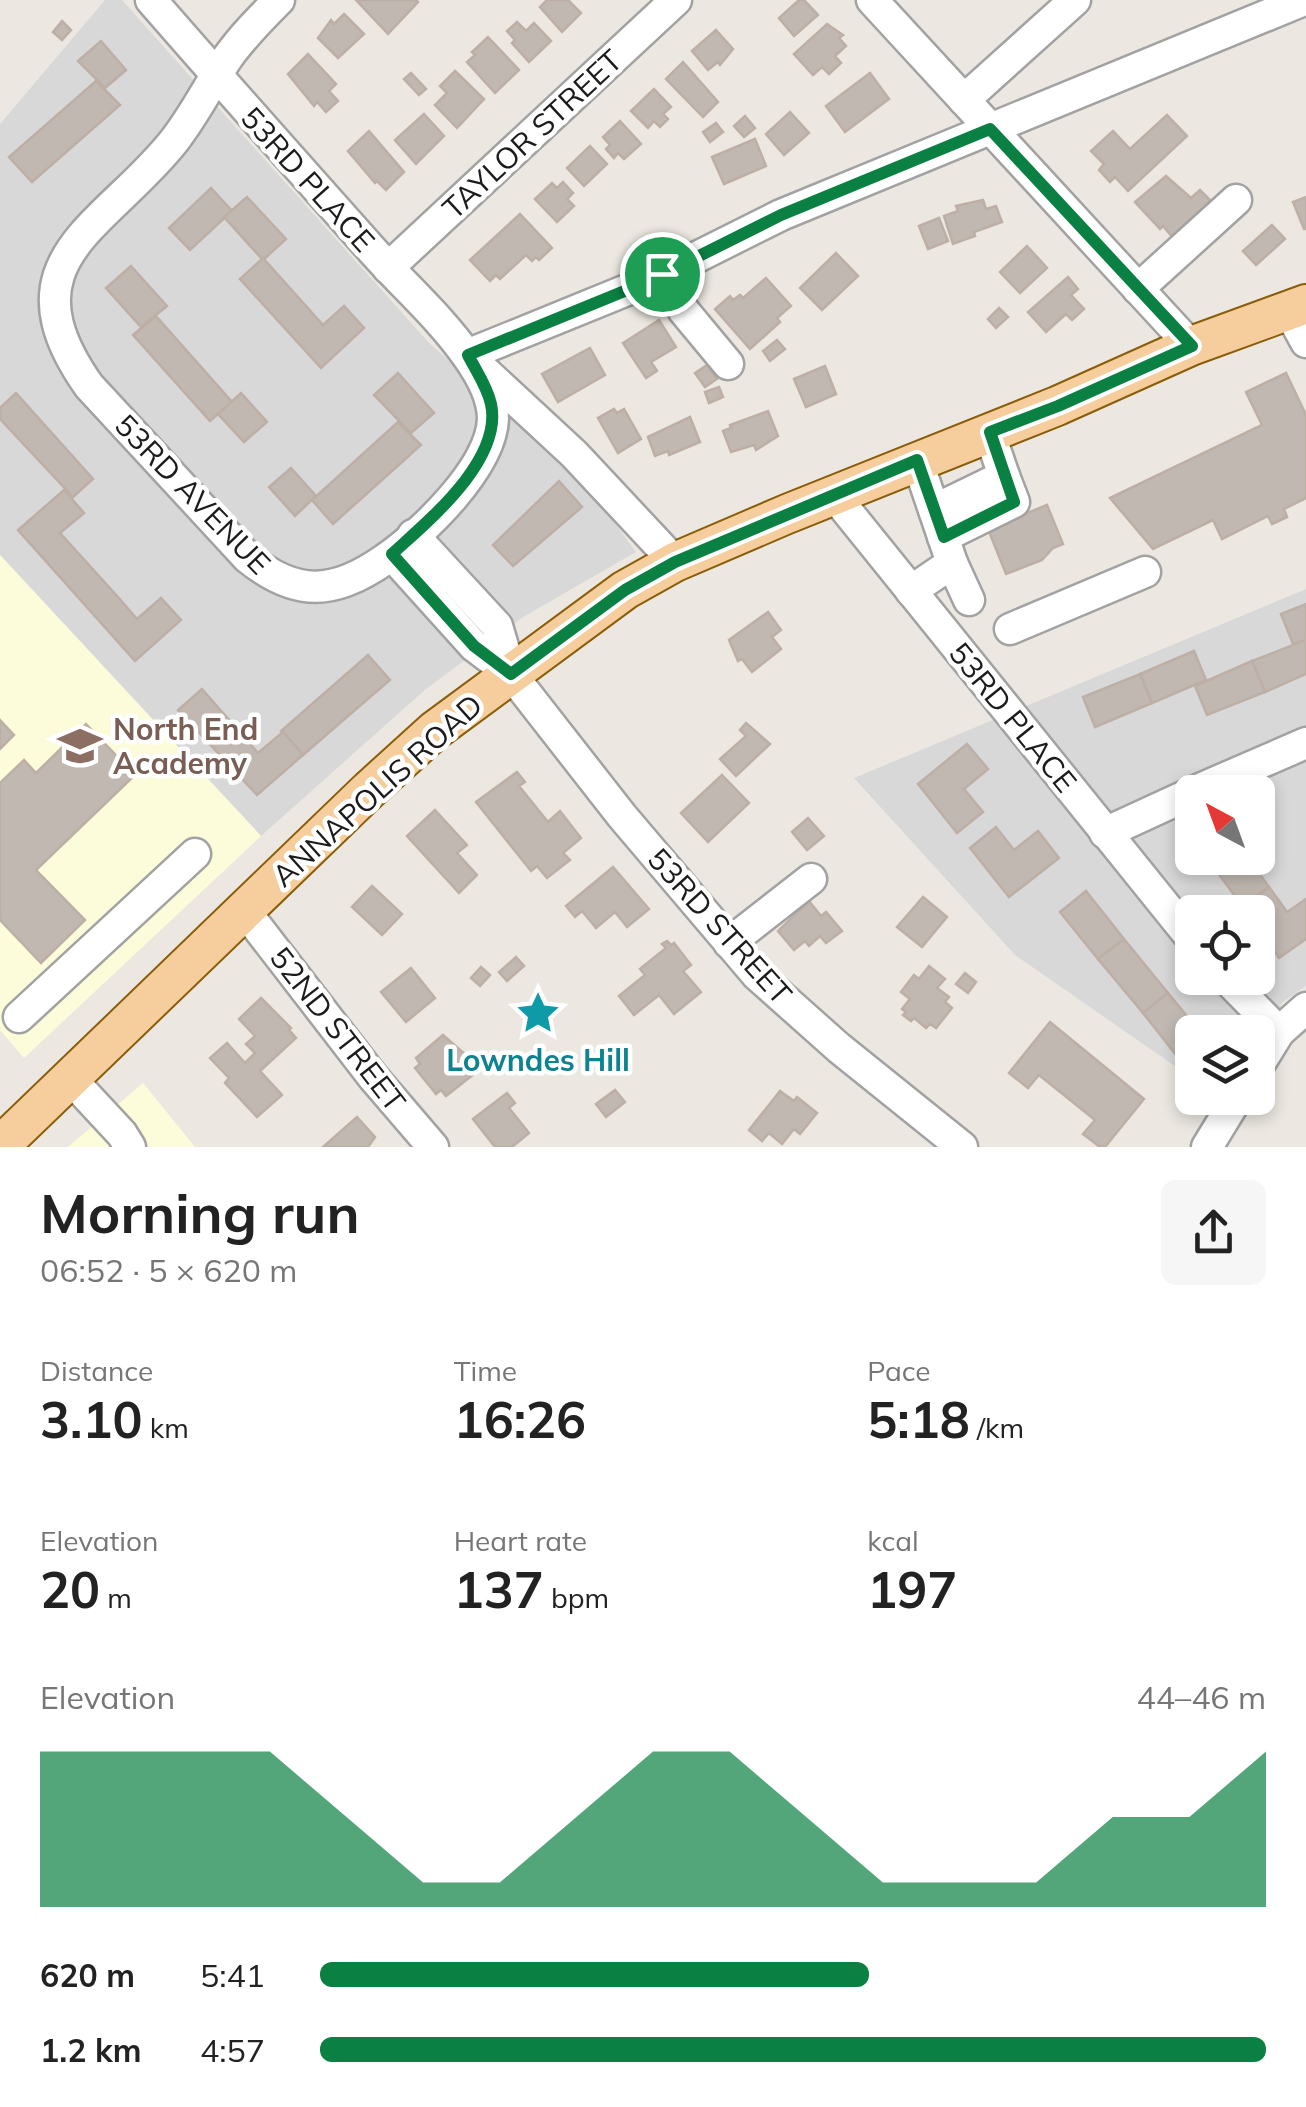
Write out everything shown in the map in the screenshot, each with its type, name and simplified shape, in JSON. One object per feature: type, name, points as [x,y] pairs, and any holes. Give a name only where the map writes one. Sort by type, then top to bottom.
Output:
[{"type":"main road","name":"ANNAPOLIS ROAD","points":[[0,1146],[434,731],[625,590],[675,562],[917,460],[1058,406],[1192,346],[1300,319]]},
{"type":"street","name":"53RD PLACE","points":[[151,0],[468,355],[574,454],[675,562]]},
{"type":"street","name":"53RD AVENUE","points":[[279,0],[249,30],[171,145],[84,230],[64,260],[54,294],[56,327],[68,356],[89,386],[248,558],[271,577],[297,586],[350,581],[403,545]]},
{"type":"street","name":"TAYLOR STREET","points":[[388,268],[676,0]]},
{"type":"street","points":[[872,0],[1192,346]]},
{"type":"street","points":[[964,100],[1075,0]]},
{"type":"street","points":[[468,355],[662,274],[781,215],[1304,0]]},
{"type":"street","points":[[1138,289],[1236,200]]},
{"type":"street","points":[[662,274],[675,298],[728,364]]},
{"type":"street","name":"53RD PLACE","points":[[403,545],[468,479],[488,440],[493,421],[491,404],[468,355]]},
{"type":"street","points":[[911,590],[943,537],[1014,502],[990,432]]},
{"type":"street","points":[[917,460],[969,600]]},
{"type":"street","name":"53RD PLACE","points":[[834,495],[1175,918]]},
{"type":"street","points":[[403,545],[474,646],[511,674]]},
{"type":"street","points":[[1010,630],[1145,572]]},
{"type":"street","name":"53RD STREET","points":[[511,674],[622,816],[757,975],[839,1048],[962,1147]]},
{"type":"street","points":[[1234,775],[1306,743]]},
{"type":"street","points":[[1105,833],[1175,801]]},
{"type":"street","points":[[20,1016],[194,854]]},
{"type":"street","points":[[729,943],[812,879]]},
{"type":"street","name":"52ND STREET","points":[[244,910],[373,1077],[433,1147]]},
{"type":"street","points":[[1243,995],[1279,1032]]},
{"type":"street","points":[[1275,1038],[1306,1008]]},
{"type":"street","points":[[70,1078],[130,1147]]},
{"type":"street","points":[[1207,1147],[1227,1115]]},
{"type":"shaded area","points":[[105,0],[122,0],[430,344],[575,468],[636,552],[523,617],[426,689],[261,836],[0,555],[0,124]]},
{"type":"shaded area","points":[[0,555],[261,836],[24,1058],[0,1030]]},
{"type":"shaded area","points":[[1306,589],[1306,986],[1283,1002],[1274,1015],[1175,1015],[1175,1066],[1015,955],[854,778]]},
{"type":"shaded area","points":[[143,1083],[195,1147],[68,1147]]},
{"type":"building","points":[[356,0],[416,0],[418,2],[388,34]]},
{"type":"building","points":[[547,0],[568,0],[581,13],[562,32],[540,7]]},
{"type":"building","points":[[804,0],[818,15],[794,36],[779,18]]},
{"type":"building","points":[[344,14],[364,34],[338,58],[318,38],[331,20],[334,24]]},
{"type":"building","points":[[62,21],[71,30],[62,40],[53,32]]},
{"type":"building","points":[[517,22],[526,31],[534,23],[551,41],[529,62],[507,31]]},
{"type":"building","points":[[827,24],[843,35],[839,38],[846,46],[835,56],[841,63],[829,74],[822,67],[813,75],[794,54]]},
{"type":"building","points":[[716,30],[733,49],[720,65],[718,62],[708,70],[692,51]]},
{"type":"building","points":[[488,37],[519,70],[495,93],[467,62]]},
{"type":"building","points":[[101,41],[126,70],[105,88],[78,61]]},
{"type":"building","points":[[308,54],[336,84],[329,91],[338,101],[326,112],[317,102],[314,106],[288,74]]},
{"type":"building","points":[[683,62],[718,102],[703,117],[666,79]]},
{"type":"building","points":[[455,71],[484,99],[457,128],[435,105],[447,93],[440,86]]},
{"type":"building","points":[[411,73],[426,89],[419,95],[404,79]]},
{"type":"building","points":[[870,73],[889,99],[845,132],[826,106]]},
{"type":"building","points":[[96,81],[120,105],[32,182],[9,157]]},
{"type":"building","points":[[654,89],[671,107],[663,114],[668,119],[660,127],[654,121],[648,128],[631,111]]},
{"type":"building","points":[[790,112],[809,133],[784,155],[766,134]]},
{"type":"building","points":[[424,114],[444,136],[416,164],[395,140]]},
{"type":"building","points":[[1167,115],[1187,136],[1128,191],[1115,177],[1110,182],[1099,170],[1104,164],[1091,151],[1113,131],[1130,149]]},
{"type":"building","points":[[745,116],[755,128],[744,137],[734,126]]},
{"type":"building","points":[[620,121],[641,144],[624,159],[618,153],[614,158],[603,137]]},
{"type":"building","points":[[716,123],[723,132],[710,142],[703,132]]},
{"type":"building","points":[[369,131],[404,172],[386,190],[348,151]]},
{"type":"building","points":[[755,139],[766,166],[724,184],[712,157]]},
{"type":"building","points":[[590,146],[607,164],[584,186],[567,168]]},
{"type":"building","points":[[1166,176],[1191,198],[1200,190],[1213,203],[1174,239],[1135,202]]},
{"type":"building","points":[[563,182],[573,193],[567,199],[574,206],[557,222],[535,199],[552,183],[557,188]]},
{"type":"building","points":[[211,188],[232,211],[190,250],[169,228]]},
{"type":"building","points":[[247,197],[286,239],[263,260],[224,217]]},
{"type":"building","points":[[1306,197],[1306,229],[1304,229],[1293,202]]},
{"type":"building","points":[[983,200],[986,209],[996,206],[1002,222],[953,244],[944,216],[958,211],[956,206]]},
{"type":"building","points":[[520,214],[552,248],[539,260],[536,257],[532,261],[526,255],[500,279],[496,275],[490,281],[470,260]]},
{"type":"building","points":[[939,218],[948,241],[928,249],[919,226]]},
{"type":"building","points":[[1272,225],[1285,239],[1256,265],[1243,251]]},
{"type":"building","points":[[1027,246],[1047,268],[1020,293],[1000,272]]},
{"type":"building","points":[[836,253],[858,276],[822,310],[800,288]]},
{"type":"building","points":[[263,258],[323,325],[344,306],[364,328],[321,368],[240,279]]},
{"type":"building","points":[[131,266],[167,306],[141,327],[106,288]]},
{"type":"building","points":[[1068,277],[1078,289],[1071,295],[1084,309],[1072,320],[1066,314],[1046,332],[1028,312]]},
{"type":"building","points":[[766,278],[791,306],[777,318],[780,322],[750,349],[715,309],[730,296],[733,300],[740,295],[743,298]]},
{"type":"building","points":[[999,308],[1008,317],[996,328],[988,319]]},
{"type":"building","points":[[156,316],[232,402],[210,421],[133,335]]},
{"type":"building","points":[[659,320],[676,347],[651,362],[657,371],[646,378],[623,343]]},
{"type":"building","points":[[777,340],[785,349],[770,361],[763,351]]},
{"type":"building","points":[[590,348],[605,375],[558,402],[542,374]]},
{"type":"building","points":[[707,365],[717,379],[705,387],[695,373]]},
{"type":"building","points":[[825,366],[836,394],[806,407],[794,379]]},
{"type":"building","points":[[398,373],[434,413],[411,433],[374,395]]},
{"type":"building","points":[[1286,373],[1306,415],[1306,498],[1284,509],[1287,517],[1272,524],[1268,516],[1222,539],[1213,520],[1153,549],[1110,498],[1262,425],[1246,392]]},
{"type":"building","points":[[719,387],[723,397],[709,403],[705,392]]},
{"type":"building","points":[[16,393],[93,479],[73,497],[0,419],[0,408]]},
{"type":"building","points":[[241,393],[267,422],[244,442],[218,414]]},
{"type":"building","points":[[614,409],[617,413],[624,409],[641,439],[618,453],[598,418]]},
{"type":"building","points":[[768,411],[778,436],[756,450],[754,445],[731,452],[723,431]]},
{"type":"building","points":[[690,417],[700,442],[669,455],[668,451],[655,456],[648,437]]},
{"type":"building","points":[[398,422],[421,445],[333,524],[312,500]]},
{"type":"building","points":[[291,468],[316,496],[295,516],[269,487]]},
{"type":"building","points":[[559,481],[582,507],[513,566],[493,545]]},
{"type":"building","points":[[64,490],[84,513],[60,533],[137,619],[161,598],[181,620],[135,661],[18,530]]},
{"type":"building","points":[[1047,505],[1063,544],[1042,560],[1006,574],[988,529]]},
{"type":"building","points":[[1306,604],[1306,640],[1293,644],[1281,614]]},
{"type":"building","points":[[768,612],[781,630],[772,637],[781,649],[752,672],[742,659],[738,661],[729,640]]},
{"type":"building","points":[[1306,640],[1306,674],[1265,692],[1252,661]]},
{"type":"building","points":[[1194,651],[1206,680],[1152,703],[1140,674]]},
{"type":"building","points":[[368,655],[390,680],[303,755],[281,731]]},
{"type":"building","points":[[1252,661],[1265,692],[1207,715],[1195,686]]},
{"type":"building","points":[[1140,674],[1152,703],[1095,727],[1083,697]]},
{"type":"building","points":[[202,689],[258,753],[283,732],[303,755],[257,795],[178,710]]},
{"type":"building","points":[[0,720],[14,735],[0,749]]},
{"type":"building","points":[[746,723],[770,744],[736,776],[720,759],[746,736],[740,730]]},
{"type":"building","points":[[86,724],[135,775],[36,870],[85,920],[41,963],[0,920],[0,783],[24,760],[36,773]]},
{"type":"building","points":[[967,744],[988,769],[964,789],[983,812],[957,833],[918,784]]},
{"type":"building","points":[[517,772],[525,782],[519,786],[548,822],[560,811],[581,838],[563,853],[570,860],[547,878],[537,866],[531,871],[476,802]]},
{"type":"building","points":[[722,775],[749,803],[708,842],[681,813]]},
{"type":"building","points":[[435,810],[467,845],[457,853],[477,875],[459,893],[407,836]]},
{"type":"building","points":[[808,818],[824,836],[807,850],[792,832]]},
{"type":"building","points":[[996,827],[1014,850],[1038,831],[1059,858],[1009,897],[970,848]]},
{"type":"building","points":[[613,867],[649,909],[627,927],[615,912],[596,928],[582,911],[575,917],[566,906]]},
{"type":"building","points":[[1219,875],[1260,875],[1269,887],[1259,895],[1234,895]]},
{"type":"building","points":[[372,886],[402,914],[382,935],[352,907]]},
{"type":"building","points":[[1269,887],[1275,895],[1259,895]]},
{"type":"building","points":[[1086,891],[1124,939],[1098,959],[1060,912]]},
{"type":"building","points":[[1275,895],[1287,912],[1306,899],[1306,939],[1279,958],[1275,952]]},
{"type":"building","points":[[923,897],[947,917],[922,947],[897,927]]},
{"type":"building","points":[[809,901],[821,916],[826,912],[842,931],[826,943],[820,936],[809,946],[805,941],[794,950],[778,931]]},
{"type":"building","points":[[1124,939],[1168,993],[1143,1013],[1098,959]]},
{"type":"building","points":[[674,943],[691,965],[683,971],[701,992],[674,1014],[659,995],[634,1015],[619,996],[645,975],[640,969],[666,948],[662,944]]},
{"type":"building","points":[[516,957],[524,966],[507,981],[499,972]]},
{"type":"building","points":[[929,966],[945,979],[937,988],[949,997],[945,1002],[952,1008],[936,1028],[930,1024],[926,1028],[914,1018],[911,1021],[902,1009],[910,999],[901,992],[914,975],[919,979]]},
{"type":"building","points":[[481,967],[490,975],[480,986],[471,978]]},
{"type":"building","points":[[411,968],[435,998],[406,1022],[381,992]]},
{"type":"building","points":[[965,973],[976,982],[968,993],[956,984]]},
{"type":"building","points":[[1168,993],[1186,1015],[1175,1015],[1175,1054],[1143,1013]]},
{"type":"building","points":[[261,998],[296,1038],[260,1071],[282,1095],[257,1117],[225,1083],[229,1078],[210,1058],[227,1043],[245,1063],[255,1053],[246,1044],[255,1036],[239,1019]]},
{"type":"building","points":[[1050,1022],[1144,1099],[1105,1147],[1083,1134],[1095,1120],[1039,1075],[1028,1088],[1009,1073]]},
{"type":"building","points":[[443,1035],[476,1064],[470,1069],[474,1074],[446,1096],[441,1090],[436,1094],[415,1068],[420,1064],[416,1058]]},
{"type":"building","points":[[615,1090],[625,1102],[606,1117],[596,1104]]},
{"type":"building","points":[[780,1091],[794,1101],[797,1097],[817,1113],[800,1134],[794,1129],[782,1144],[769,1133],[762,1141],[749,1130]]},
{"type":"building","points":[[507,1093],[515,1103],[509,1108],[529,1133],[512,1147],[495,1147],[473,1119]]},
{"type":"building","points":[[357,1117],[375,1137],[368,1147],[323,1147]]},
{"type":"place","name":"North End Academy","points":[[80,746]]},
{"type":"place","name":"Lowndes Hill","points":[[538,1013]]},
{"type":"route","points":[[990,129],[1192,346],[990,432],[1014,502],[944,537],[917,460],[675,562],[625,590],[511,674],[474,646],[392,554],[468,479],[488,440],[493,421],[491,404],[468,355],[662,274],[781,215],[990,129]]}]
